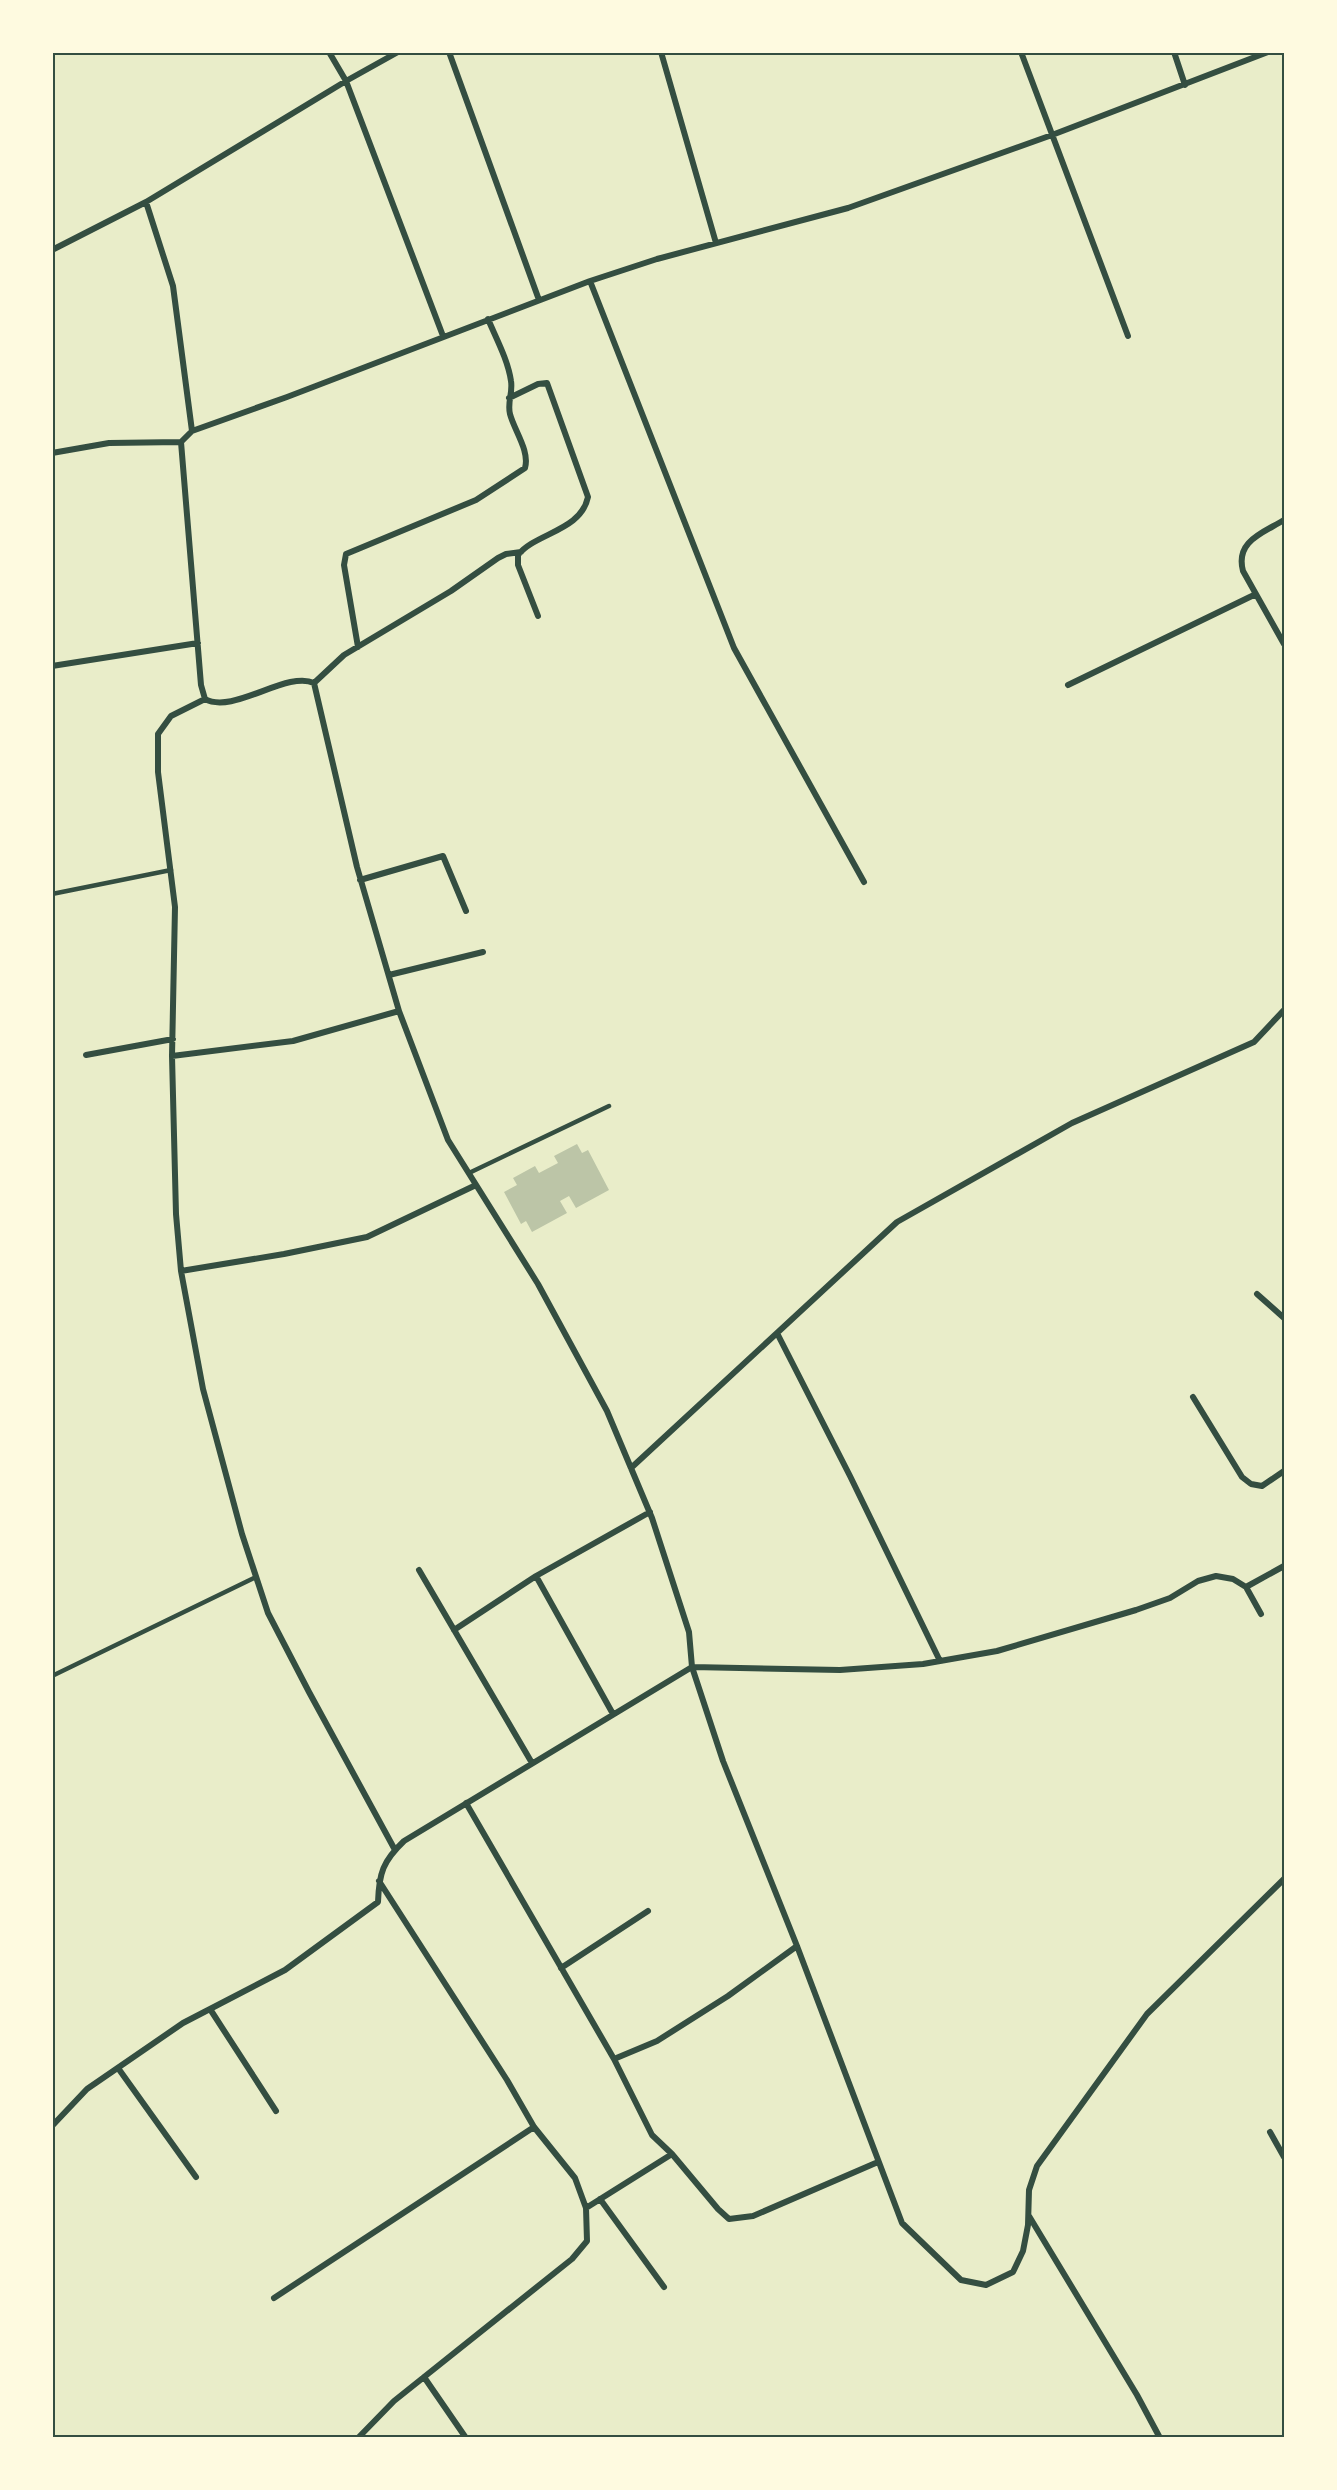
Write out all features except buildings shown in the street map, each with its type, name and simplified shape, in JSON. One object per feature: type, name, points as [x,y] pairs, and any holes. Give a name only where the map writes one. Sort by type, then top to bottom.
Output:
[{"type":"street","points":[[329,52],[346,81],[443,336]]},
{"type":"street","points":[[52,250],[146,202],[398,52]]},
{"type":"street","points":[[448,52],[539,300]]},
{"type":"street","points":[[661,52],[716,243]]},
{"type":"street","points":[[1022,52],[1128,336]]},
{"type":"street","points":[[1174,52],[1185,85]]},
{"type":"street","points":[[52,453],[109,443],[181,442],[192,431],[590,281],[716,243],[848,208],[1053,135],[1268,52]]},
{"type":"street","points":[[146,202],[173,286],[192,431]]},
{"type":"street","points":[[590,281],[734,648],[864,882]]},
{"type":"street","points":[[358,647],[344,556],[348,552],[466,505],[525,468],[526,459],[510,413],[509,398],[512,390],[510,374],[488,319]]},
{"type":"street","points":[[314,683],[344,655],[451,591],[498,558],[506,554],[521,552],[566,525],[583,509],[588,497],[547,383],[538,384],[509,398]]},
{"type":"street","points":[[181,442],[201,685],[205,699],[213,704],[229,702],[289,683],[308,680],[314,683]]},
{"type":"street","points":[[1284,520],[1248,543],[1242,550],[1240,561],[1243,571],[1284,644]]},
{"type":"street","points":[[521,552],[517,560],[518,565],[538,616]]},
{"type":"street","points":[[1068,685],[1256,594]]},
{"type":"street","points":[[52,666],[198,643]]},
{"type":"street","points":[[314,683],[360,880],[399,1011],[448,1140],[538,1284],[607,1411],[650,1512],[688,1632],[692,1667],[723,1761],[797,1946],[902,2223],[961,2280],[986,2285],[1013,2272],[1023,2251],[1029,2190],[1037,2166],[1146,2014],[1284,1879]]},
{"type":"street","points":[[205,699],[171,716],[158,734],[158,772],[175,907],[172,1056],[176,1214],[181,1271],[203,1389],[242,1534],[268,1613],[395,1850]]},
{"type":"street","points":[[360,880],[443,856],[466,911]]},
{"type":"street","points":[[389,975],[483,952]]},
{"type":"street","points":[[631,1468],[897,1222],[1072,1123],[1254,1042],[1284,1010]]},
{"type":"street","points":[[172,1056],[293,1041],[399,1011]]},
{"type":"street","points":[[86,1055],[173,1039]]},
{"type":"street","points":[[181,1271],[367,1237],[476,1185]]},
{"type":"street","points":[[1257,1294],[1284,1318]]},
{"type":"street","points":[[777,1333],[940,1661]]},
{"type":"street","points":[[1193,1397],[1242,1477],[1251,1485],[1262,1486],[1284,1472]]},
{"type":"street","points":[[454,1629],[536,1576],[650,1512]]},
{"type":"street","points":[[1246,1587],[1284,1566]]},
{"type":"street","points":[[419,1570],[532,1763]]},
{"type":"street","points":[[536,1576],[613,1714]]},
{"type":"street","points":[[52,2126],[87,2089],[183,2023],[285,1971],[378,1902],[379,1880],[387,1857],[404,1841],[692,1667],[840,1670],[940,1661],[997,1651],[1136,1610],[1170,1598],[1198,1581],[1216,1576],[1233,1579],[1246,1587],[1262,1614]]},
{"type":"street","points":[[466,1803],[614,2059],[652,2134],[729,2219],[753,2216],[878,2162]]},
{"type":"street","points":[[358,2438],[394,2401],[572,2259],[587,2241],[586,2208],[575,2178],[534,2127],[379,1880]]},
{"type":"street","points":[[561,1968],[648,1911]]},
{"type":"street","points":[[614,2059],[657,2042],[728,1996],[797,1946]]},
{"type":"street","points":[[210,2009],[276,2111]]},
{"type":"street","points":[[118,2068],[196,2176]]},
{"type":"street","points":[[274,2298],[534,2127]]},
{"type":"street","points":[[1270,2132],[1284,2157]]},
{"type":"street","points":[[586,2208],[672,2154]]},
{"type":"street","points":[[600,2199],[664,2287]]},
{"type":"street","points":[[1028,2216],[1137,2395],[1160,2438]]},
{"type":"street","points":[[424,2377],[466,2438]]},
{"type":"lane","points":[[52,894],[171,870]]},
{"type":"lane","points":[[469,1173],[609,1106]]},
{"type":"lane","points":[[52,1676],[256,1577]]}]
